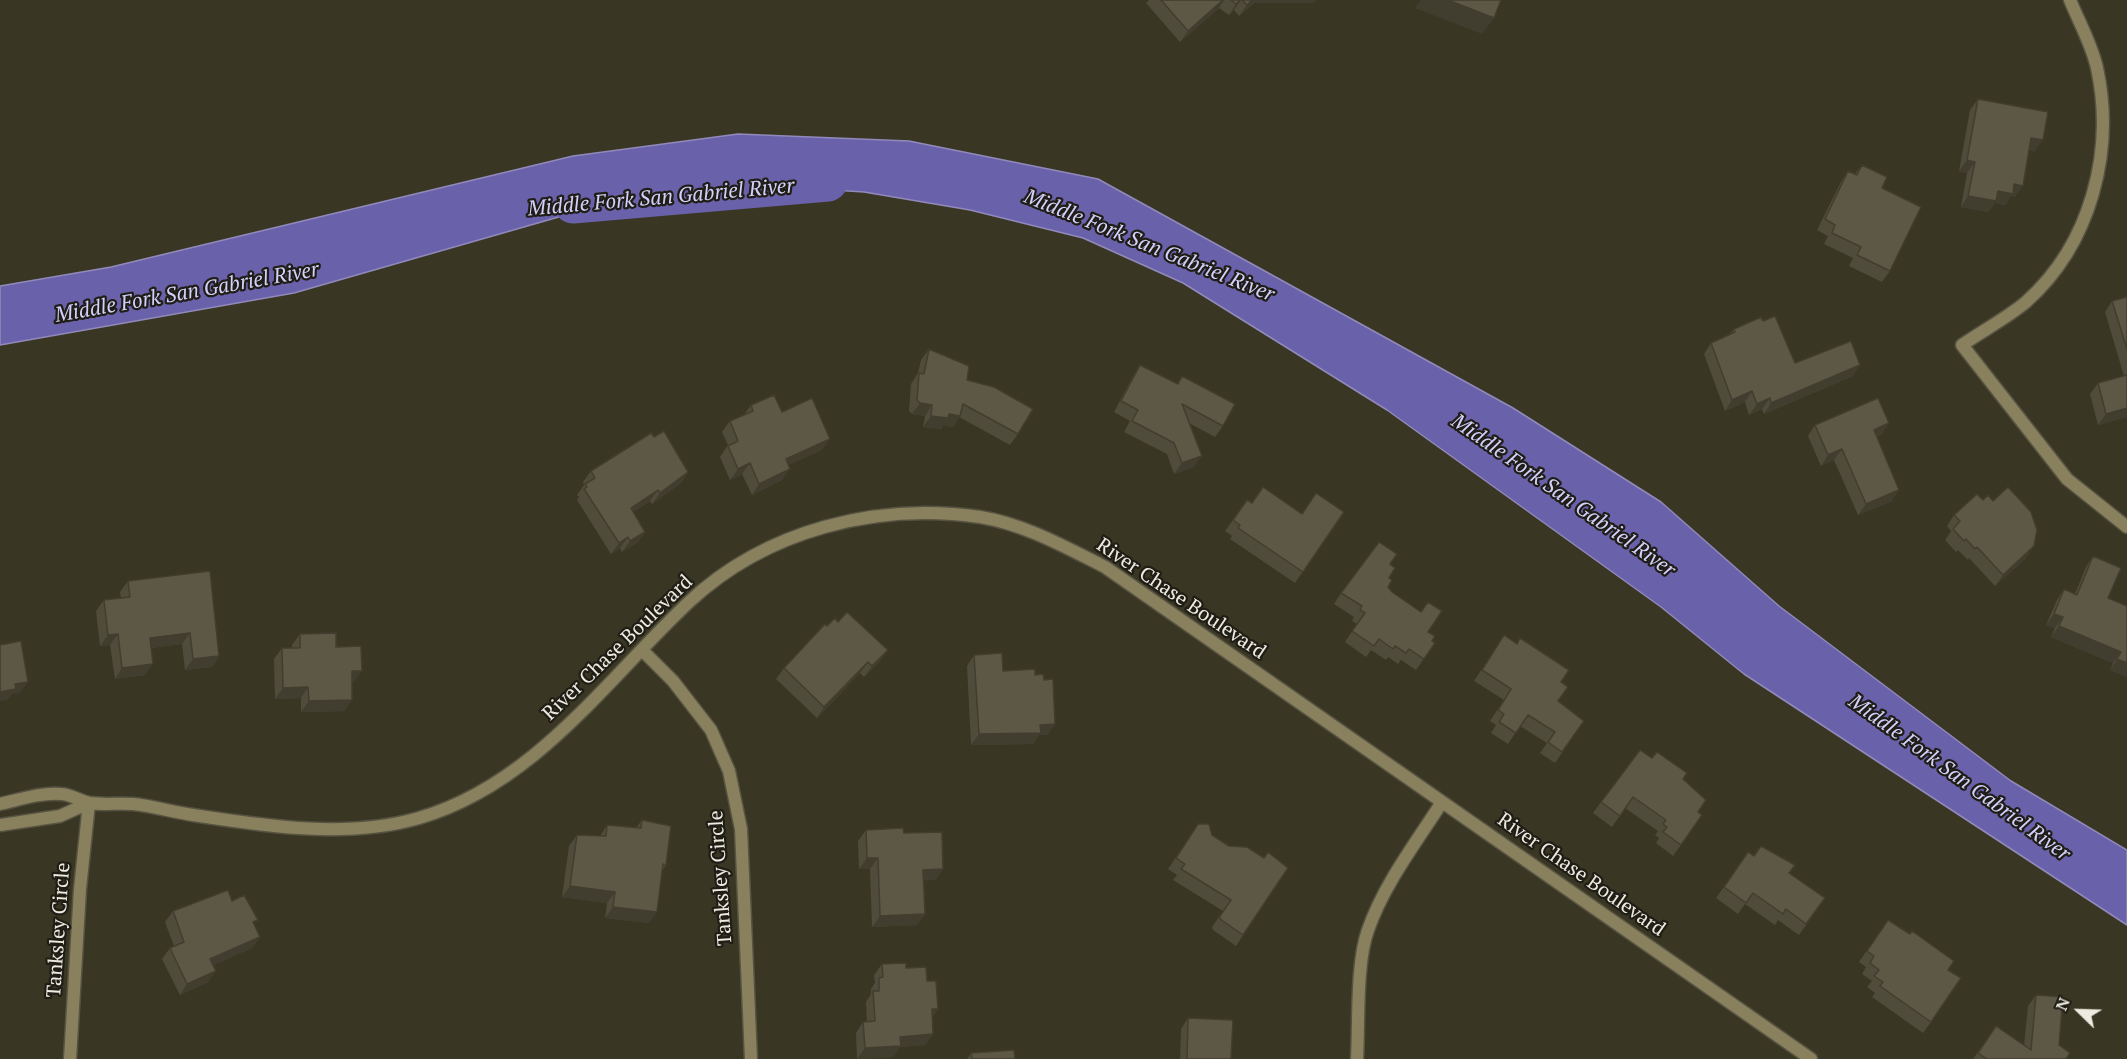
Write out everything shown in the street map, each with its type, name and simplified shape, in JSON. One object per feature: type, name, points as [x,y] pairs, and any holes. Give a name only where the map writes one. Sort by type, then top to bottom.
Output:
[{"type":"street","points":[[2070,0],[2097,67],[2103,121],[2097,187],[2083,224],[2059,263],[2026,301],[1962,345],[2067,479],[2127,527]]},
{"type":"street","name":"River Chase Boulevard","points":[[0,804],[61,794],[89,803],[134,804],[195,815],[296,826],[350,829],[418,818],[476,794],[530,761],[643,651],[690,601],[740,564],[788,538],[840,521],[912,512],[981,518],[1040,534],[1105,567],[1810,1059]]},
{"type":"street","name":"Tanksley Circle","points":[[643,651],[673,681],[711,730],[729,771],[741,829],[751,1059]]},
{"type":"street","points":[[1357,1059],[1361,974],[1367,932],[1385,892],[1442,802]]},
{"type":"street","name":"River Chase Boulevard","points":[[0,825],[60,816],[89,803]]},
{"type":"street","name":"Tanksley Circle","points":[[70,1059],[80,889],[89,803]]},
{"type":"water","points":[[738,134],[909,141],[1098,179],[1513,408],[1661,502],[1779,606],[2011,781],[2127,850],[2127,925],[1744,674],[1661,607],[1387,410],[1183,283],[1083,238],[970,210],[864,192],[723,183],[611,202],[294,293],[0,345],[0,286],[111,267],[573,156]]},
{"type":"building","points":[[1161,0],[1223,0],[1188,31]]},
{"type":"building","points":[[1242,0],[1252,0],[1247,5]]},
{"type":"building","points":[[1448,0],[1501,0],[1494,18]]},
{"type":"building","points":[[1978,99],[2048,112],[2043,140],[2031,138],[2023,186],[2014,184],[2013,194],[1998,191],[1996,201],[1968,196],[1975,162],[1967,160]]},
{"type":"building","points":[[1862,165],[1887,177],[1882,188],[1921,207],[1890,271],[1857,255],[1861,247],[1832,233],[1835,225],[1825,219],[1848,171],[1857,175]]},
{"type":"building","points":[[2127,297],[2127,349],[2112,301]]},
{"type":"building","points":[[1775,316],[1795,363],[1851,341],[1860,365],[1771,403],[1770,398],[1757,404],[1752,391],[1732,400],[1711,343],[1735,332],[1734,329],[1761,317],[1763,321]]},
{"type":"building","points":[[929,349],[969,366],[967,380],[994,387],[1033,409],[1018,434],[963,404],[960,416],[949,414],[948,418],[931,416],[932,405],[920,403],[917,400],[919,373],[924,374]]},
{"type":"building","points":[[1140,365],[1178,384],[1182,376],[1235,404],[1223,426],[1182,404],[1202,456],[1182,463],[1174,443],[1132,421],[1138,410],[1121,401]]},
{"type":"building","points":[[2127,375],[2127,408],[2106,414],[2098,383]]},
{"type":"building","points":[[774,395],[782,412],[812,398],[830,439],[786,459],[790,469],[759,484],[750,463],[738,469],[728,446],[738,441],[730,421],[753,411],[751,405]]},
{"type":"building","points":[[1878,398],[1889,423],[1874,430],[1899,490],[1866,504],[1842,449],[1828,455],[1815,425]]},
{"type":"building","points":[[664,431],[688,472],[660,493],[658,490],[631,508],[645,532],[630,541],[628,537],[619,543],[584,489],[587,487],[585,484],[595,478],[591,471],[651,433],[654,437]]},
{"type":"building","points":[[1263,487],[1302,514],[1316,493],[1344,512],[1303,572],[1238,528],[1240,525],[1233,520],[1247,500],[1252,503]]},
{"type":"building","points":[[2008,487],[2031,512],[2037,530],[2034,546],[2003,575],[1977,547],[1975,549],[1966,539],[1964,541],[1953,529],[1960,521],[1954,515],[1977,494],[1983,500],[1988,495],[1993,501]]},
{"type":"building","points":[[1379,542],[1397,554],[1390,564],[1395,568],[1389,578],[1392,580],[1388,587],[1392,592],[1421,612],[1428,602],[1442,611],[1428,632],[1435,636],[1432,641],[1435,643],[1424,659],[1409,649],[1406,653],[1395,646],[1393,649],[1379,639],[1374,646],[1352,631],[1365,613],[1360,610],[1362,606],[1341,593]]},
{"type":"building","points":[[2093,556],[2121,568],[2108,598],[2127,606],[2127,663],[2117,659],[2121,652],[2059,626],[2063,617],[2054,614],[2064,589],[2077,595]]},
{"type":"building","points":[[210,571],[219,656],[193,659],[190,633],[150,638],[153,664],[122,668],[118,634],[108,635],[104,600],[130,597],[128,581]]},
{"type":"building","points":[[847,612],[888,650],[872,666],[868,662],[824,707],[784,668],[825,624],[827,626],[835,618],[838,622]]},
{"type":"building","points":[[336,633],[336,647],[361,646],[362,671],[352,671],[352,700],[309,701],[308,687],[283,688],[282,648],[300,648],[300,634]]},
{"type":"building","points":[[1504,635],[1517,644],[1520,638],[1569,670],[1561,682],[1568,687],[1558,701],[1584,721],[1562,752],[1548,742],[1555,732],[1528,715],[1516,733],[1499,722],[1504,714],[1498,710],[1511,689],[1482,670]]},
{"type":"building","points":[[21,641],[28,682],[15,684],[16,689],[0,692],[0,645]]},
{"type":"building","points":[[1002,653],[1003,671],[1035,669],[1035,675],[1043,674],[1044,680],[1053,679],[1055,724],[1040,725],[1041,733],[979,734],[974,655]]},
{"type":"building","points":[[1640,750],[1652,758],[1657,752],[1687,773],[1683,779],[1706,800],[1698,812],[1702,815],[1681,845],[1663,832],[1667,827],[1663,824],[1666,820],[1633,797],[1620,816],[1601,802]]},
{"type":"building","points":[[642,820],[671,826],[657,912],[613,907],[615,892],[570,886],[577,835],[606,836],[607,825],[641,828]]},
{"type":"building","points":[[1198,824],[1209,824],[1212,835],[1229,846],[1247,847],[1264,858],[1268,852],[1288,868],[1243,935],[1220,919],[1231,900],[1181,869],[1185,864],[1176,858]]},
{"type":"building","points":[[903,828],[904,833],[942,832],[943,869],[923,870],[925,914],[880,916],[878,858],[867,858],[866,830]]},
{"type":"building","points":[[1761,846],[1795,865],[1789,873],[1825,898],[1806,924],[1786,909],[1783,914],[1753,893],[1746,903],[1724,887],[1748,852],[1754,856]]},
{"type":"building","points":[[228,890],[232,901],[244,895],[258,920],[253,922],[260,937],[210,959],[216,971],[187,984],[170,948],[184,942],[173,911]]},
{"type":"building","points":[[1888,920],[1910,934],[1912,931],[1954,961],[1948,970],[1961,978],[1931,1022],[1880,986],[1883,982],[1874,976],[1879,970],[1870,963],[1874,956],[1867,951]]},
{"type":"building","points":[[906,963],[906,968],[926,967],[927,981],[936,981],[938,1009],[932,1009],[933,1034],[900,1037],[901,1046],[865,1048],[863,1022],[875,1021],[873,991],[879,991],[879,978],[883,977],[882,964]]},
{"type":"building","points":[[2036,995],[2063,997],[2059,1045],[2070,1053],[2066,1059],[1987,1059],[1978,1053],[1996,1026],[2031,1050]]},
{"type":"building","points":[[1188,1018],[1233,1020],[1231,1059],[1187,1059]]},
{"type":"building","points":[[1014,1050],[1015,1059],[972,1059],[971,1053]]},
{"type":"waterway","name":"Middle Fork San Gabriel River","points":[[573,204],[828,182]]}]
